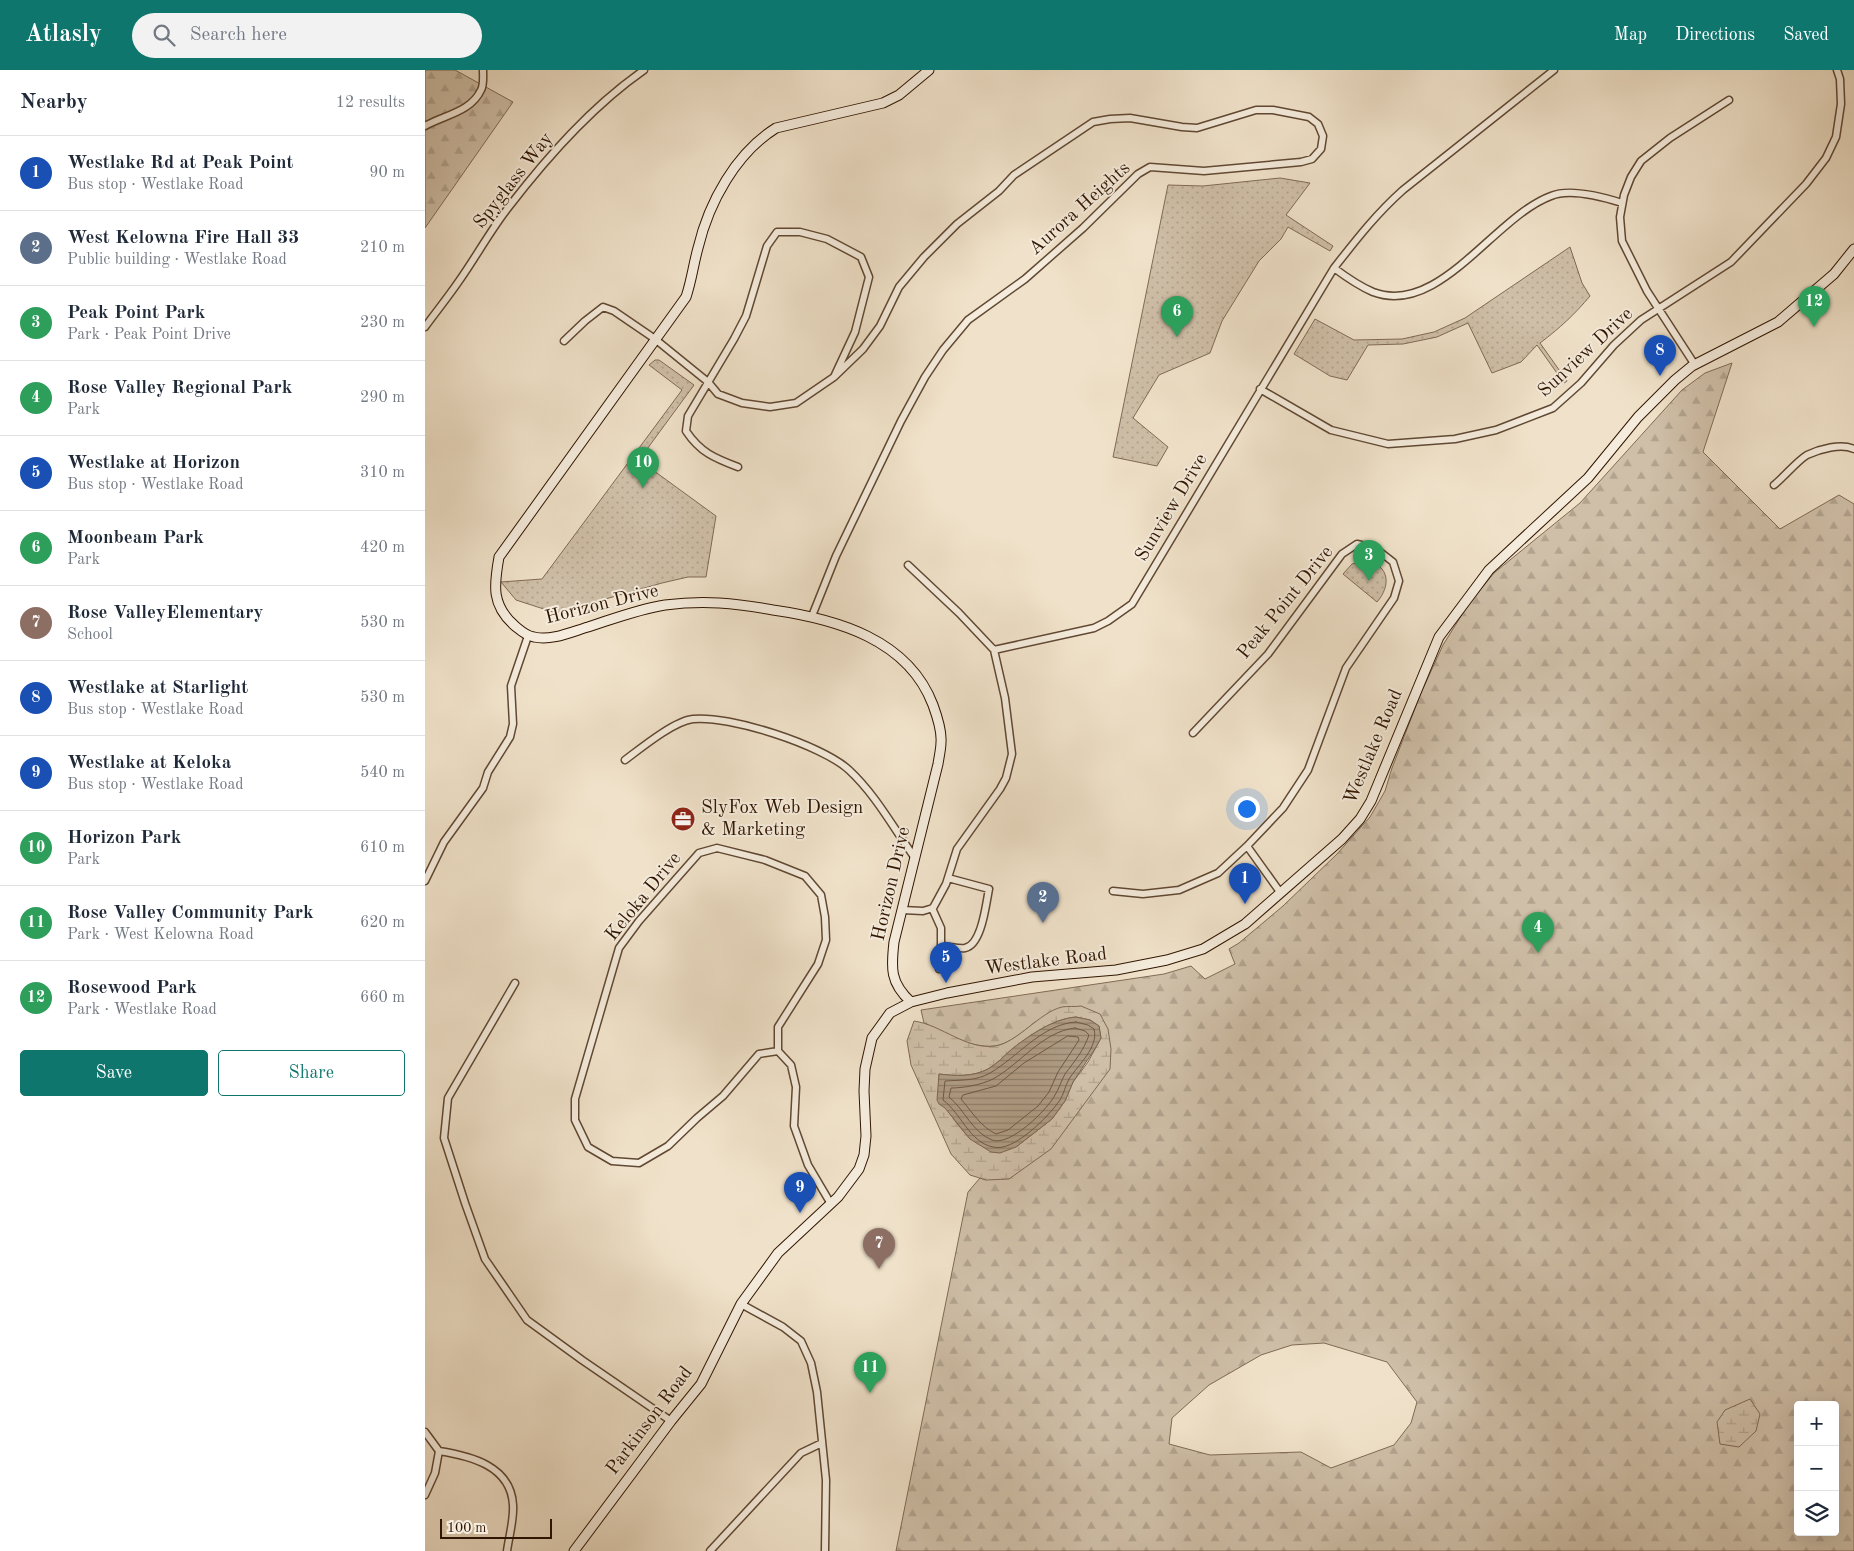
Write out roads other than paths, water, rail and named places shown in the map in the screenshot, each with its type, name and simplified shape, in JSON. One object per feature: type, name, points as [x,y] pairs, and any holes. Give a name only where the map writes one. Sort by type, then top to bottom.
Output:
[{"type":"street","points":[[425,126],[469,106],[482,89],[483,70]]},
{"type":"street","name":"Spyglass Way","points":[[425,327],[459,282],[507,209],[556,151],[580,123],[621,86],[644,70]]},
{"type":"street","name":"Horizon Drive","points":[[911,1002],[901,993],[891,968],[894,942],[938,764],[941,740],[937,716],[927,690],[910,666],[880,642],[852,629],[812,616],[728,602],[695,602],[663,605],[550,639],[528,636],[505,617],[496,598],[495,580],[499,557],[685,297],[693,278],[698,248],[705,224],[723,185],[738,162],[761,137],[776,128],[883,103],[899,95],[929,70]]},
{"type":"street","name":"Sunview Drive","points":[[994,650],[1094,628],[1108,621],[1132,604],[1334,268],[1380,211],[1403,190],[1554,70]]},
{"type":"street","name":"Sunview Drive","points":[[1260,389],[1331,430],[1388,444],[1455,439],[1496,430],[1553,408],[1581,383],[1614,345],[1641,320],[1731,262],[1806,184],[1826,158],[1835,137],[1841,104],[1840,79],[1837,70]]},
{"type":"street","points":[[1695,365],[1647,291],[1622,241],[1620,217],[1622,203],[1631,177],[1641,161],[1670,138],[1729,100]]},
{"type":"street","name":"Aurora Heights","points":[[812,616],[845,539],[925,377],[943,350],[968,320],[1025,279],[1083,228],[1138,174],[1150,167],[1204,171],[1301,162],[1312,159],[1321,149],[1323,136],[1318,124],[1309,117],[1273,110],[1256,110],[1197,128],[1130,118],[1093,122],[1014,175],[999,191],[957,224],[924,257],[899,287],[880,326],[863,349],[834,378]]},
{"type":"street","points":[[1334,268],[1358,285],[1375,292],[1388,295],[1409,295],[1430,287],[1449,274],[1518,214],[1552,195],[1584,195],[1622,203]]},
{"type":"street","points":[[564,341],[603,307],[614,311],[655,339],[708,382],[718,394],[742,404],[771,407],[796,403],[834,378],[855,332],[869,277],[861,257],[827,239],[800,232],[777,232],[767,246],[746,316],[735,339],[708,382],[688,416],[686,431],[695,444],[716,459],[738,466]]},
{"type":"street","name":"Westlake Road","points":[[741,1304],[777,1253],[838,1197],[859,1170],[864,1155],[866,1136],[863,1091],[865,1070],[872,1038],[890,1013],[911,1002],[947,993],[1032,977],[1116,970],[1193,954],[1224,938],[1238,928],[1342,839],[1360,819],[1371,801],[1439,637],[1489,570],[1587,478],[1638,417],[1675,380],[1695,365],[1778,322],[1834,274],[1854,249]]},
{"type":"street","points":[[1775,485],[1806,456],[1829,448],[1848,446],[1854,449]]},
{"type":"street","name":"Peak Point Drive","points":[[1113,891],[1143,894],[1179,890],[1218,873],[1283,808],[1308,770],[1346,668],[1394,598],[1399,581],[1393,562],[1375,548],[1357,544],[1342,554],[1268,654],[1193,733]]},
{"type":"street","points":[[902,910],[923,911],[932,908],[939,899],[957,848],[1001,789],[1012,754],[1005,698],[994,650],[959,613],[908,565]]},
{"type":"street","points":[[425,881],[444,842],[483,788],[488,772],[510,737],[513,724],[511,686],[528,636]]},
{"type":"street","points":[[625,760],[673,727],[691,719],[716,720],[795,740],[824,752],[848,768],[865,787],[915,858]]},
{"type":"street","points":[[1247,846],[1280,892]]},
{"type":"street","name":"Keloka Drive","points":[[717,848],[765,860],[805,876],[821,895],[825,917],[826,940],[817,964],[778,1027],[778,1051],[759,1054],[723,1096],[668,1146],[639,1163],[612,1161],[588,1147],[575,1120],[575,1099],[619,948],[639,920],[699,853],[717,848]]},
{"type":"street","points":[[941,946],[966,948],[974,942],[980,931],[989,889],[948,878]]},
{"type":"street","points":[[932,908],[941,928],[941,946],[938,957],[939,969]]},
{"type":"street","points":[[515,983],[448,1098],[444,1138],[465,1203],[485,1259],[527,1320],[671,1420]]},
{"type":"street","points":[[778,1051],[791,1065],[796,1087],[794,1126],[808,1165],[831,1204]]},
{"type":"street","points":[[741,1304],[783,1327],[801,1341],[811,1363],[817,1392],[826,1480],[825,1551]]},
{"type":"street","name":"Parkinson Road","points":[[574,1551],[671,1420],[701,1384],[741,1304]]},
{"type":"street","points":[[425,1432],[439,1452],[435,1473],[425,1495]]},
{"type":"street","points":[[710,1551],[801,1453],[822,1443]]},
{"type":"street","points":[[439,1452],[459,1454],[488,1465],[506,1480],[513,1505],[507,1551]]},
{"type":"water","points":[[1076,1017],[1090,1020],[1099,1026],[1101,1038],[1073,1082],[1065,1101],[1052,1119],[1016,1147],[1000,1153],[991,1152],[970,1139],[945,1108],[939,1104],[937,1100],[939,1074],[964,1075],[982,1072],[994,1065],[1034,1033],[1050,1024]]},
{"type":"place","name":"Rosewood Park","points":[[1814,327]]},
{"type":"place","name":"Moonbeam Park","points":[[1177,337]]},
{"type":"place","name":"Westlake at Starlight","points":[[1660,376]]},
{"type":"place","name":"Horizon Park","points":[[643,488]]},
{"type":"place","name":"Peak Point Park","points":[[1369,581]]},
{"type":"place","name":"SlyFox Web Design & Marketing","points":[[683,819]]},
{"type":"place","name":"Westlake Rd at Peak Point","points":[[1245,904]]},
{"type":"place","name":"West Kelowna Fire Hall 33","points":[[1043,923]]},
{"type":"place","name":"Rose Valley Regional Park","points":[[1538,953]]},
{"type":"place","name":"Westlake at Horizon","points":[[946,983]]},
{"type":"place","name":"Westlake at Keloka","points":[[800,1213]]},
{"type":"place","name":"Rose ValleyElementary","points":[[879,1269]]},
{"type":"place","name":"Rose Valley Community Park","points":[[870,1393]]}]
